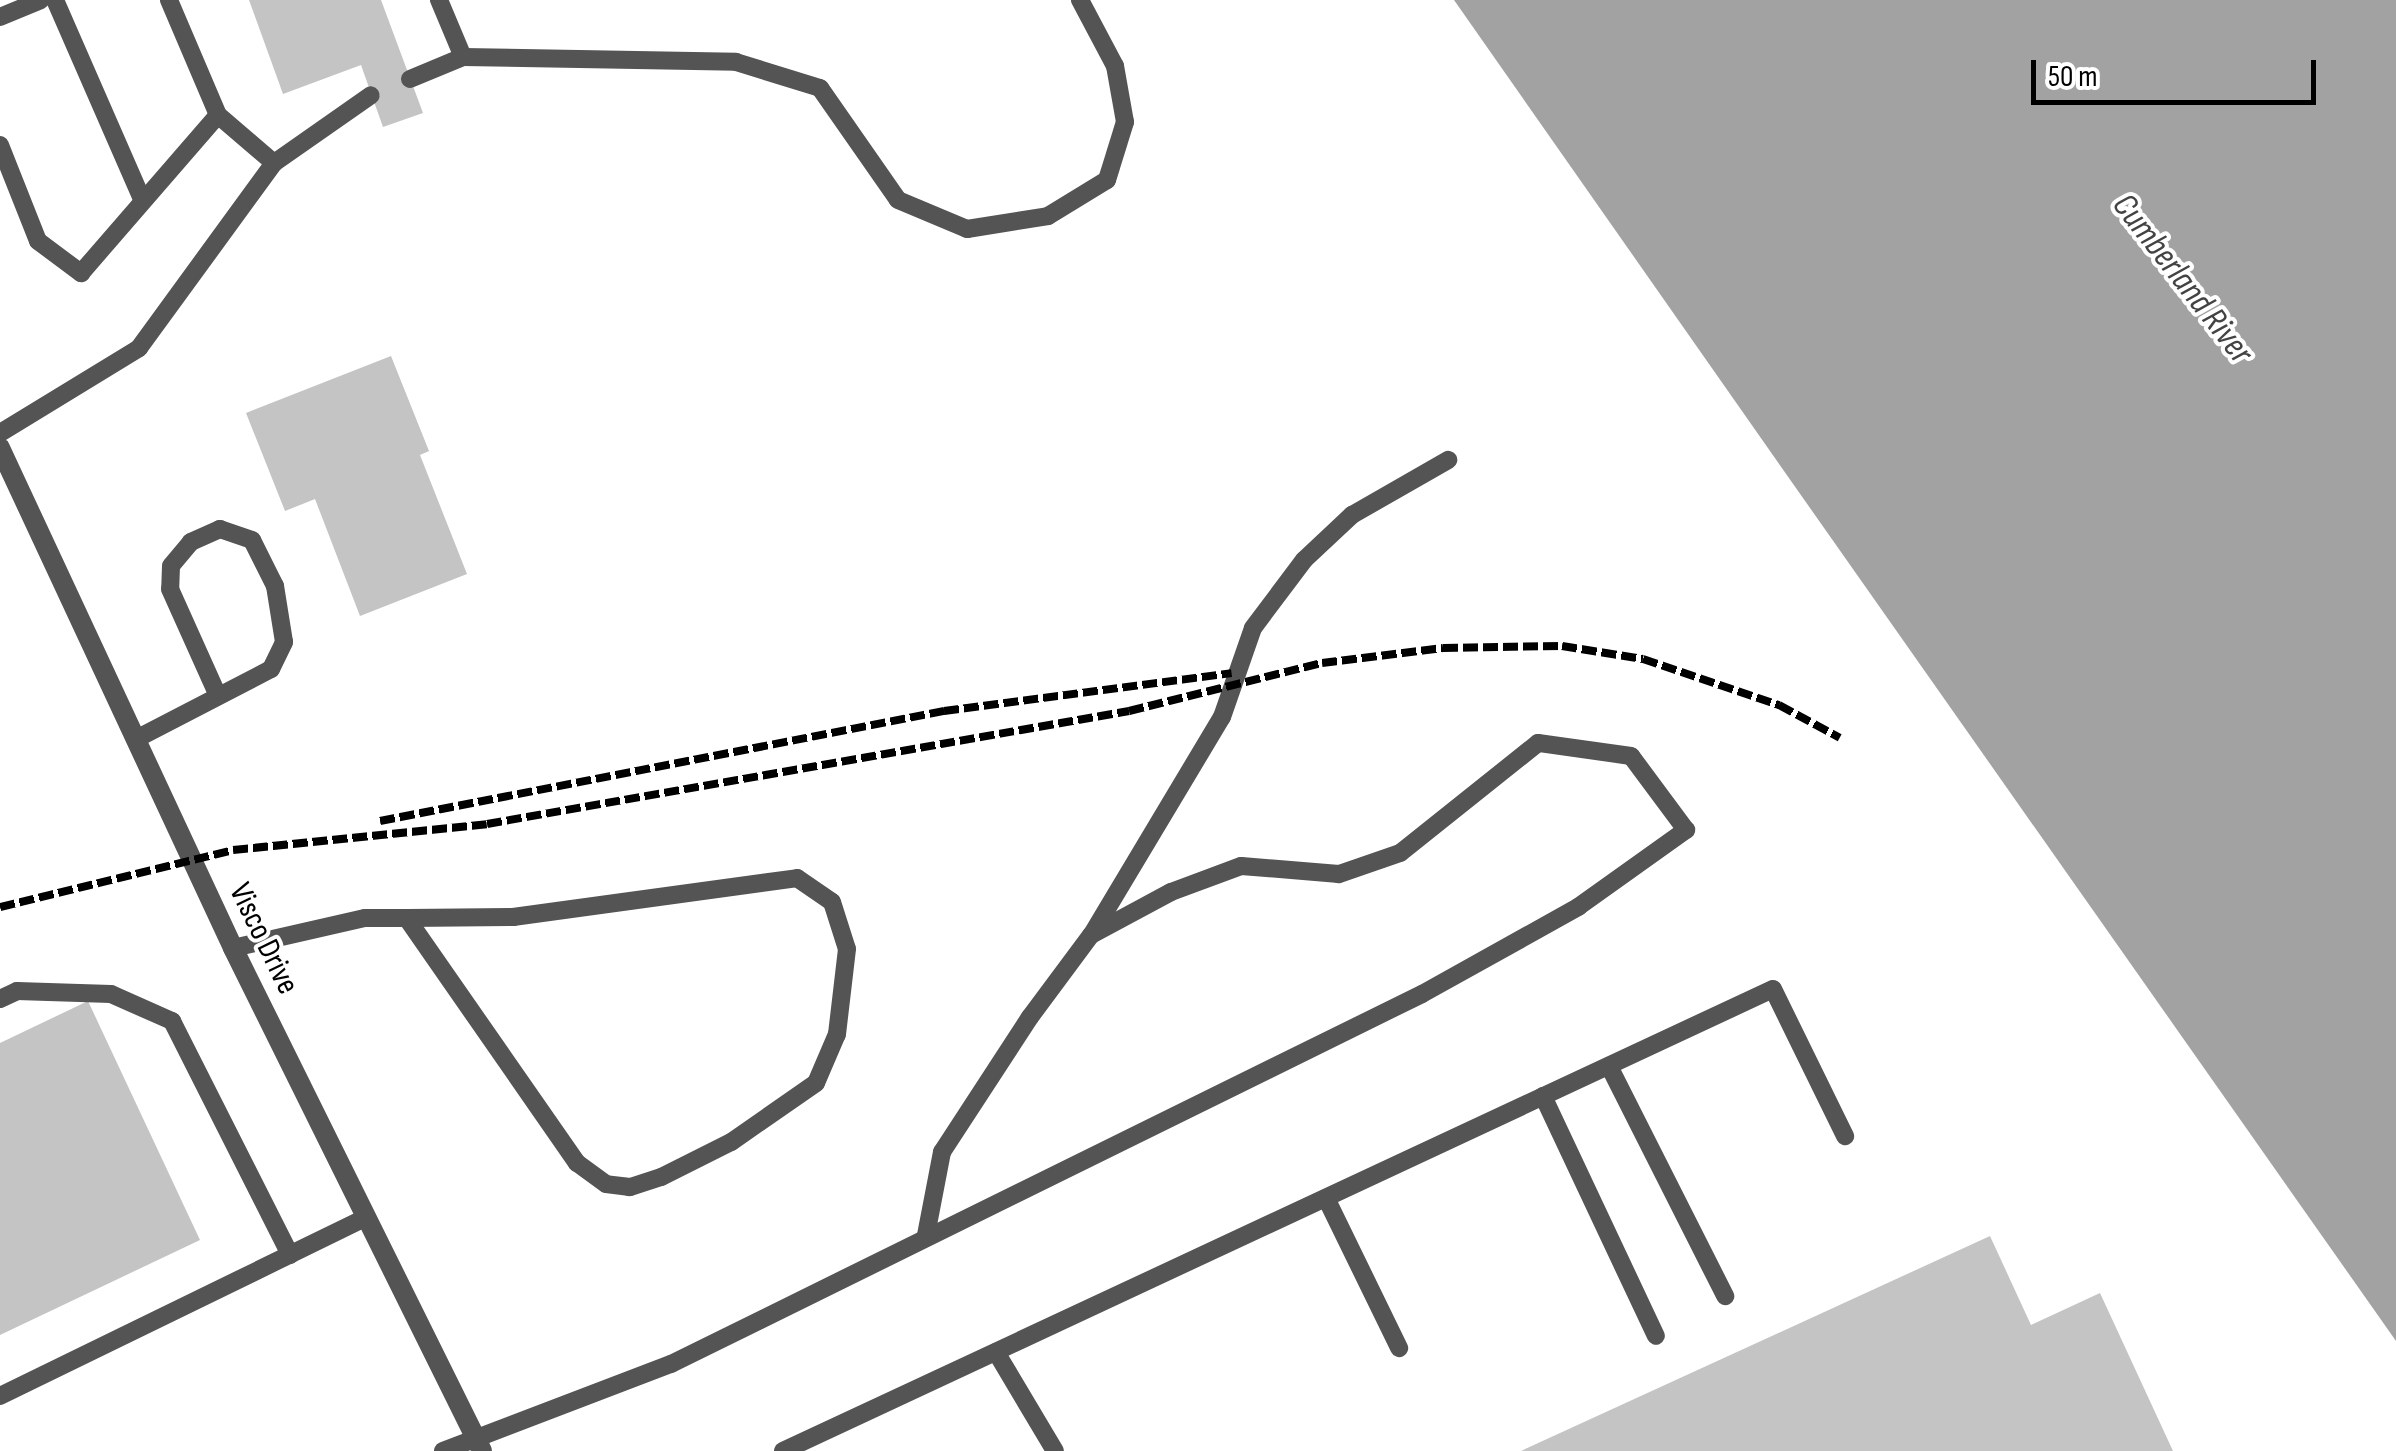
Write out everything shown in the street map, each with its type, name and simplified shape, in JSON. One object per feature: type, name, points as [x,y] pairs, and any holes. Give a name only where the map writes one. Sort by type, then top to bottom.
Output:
[{"type":"street","name":"Visco Drive","points":[[3,462],[233,948],[479,1444]]},
{"type":"lane","points":[[0,17],[41,0]]},
{"type":"lane","points":[[55,0],[143,201]]},
{"type":"lane","points":[[170,0],[218,115],[274,163]]},
{"type":"lane","points":[[439,0],[463,57]]},
{"type":"lane","points":[[410,79],[463,57],[736,62],[820,88],[898,200],[967,229],[1048,216],[1107,180],[1125,122],[1115,66],[1080,0]]},
{"type":"lane","points":[[0,433],[138,348],[274,163],[372,95]]},
{"type":"lane","points":[[0,147],[38,241],[81,273],[218,115]]},
{"type":"lane","points":[[926,1235],[942,1152],[1091,934],[1222,717],[1254,628],[1304,560],[1352,515],[1448,460]]},
{"type":"lane","points":[[136,739],[272,669],[284,642],[275,586],[252,540],[220,529],[192,542],[171,566],[170,589],[218,696]]},
{"type":"lane","points":[[443,1451],[479,1444],[671,1364],[926,1235],[1422,994],[1578,907],[1686,830],[1630,756],[1538,743],[1400,853],[1338,874],[1241,866],[1171,892],[1091,934]]},
{"type":"lane","points":[[233,948],[365,918],[513,917],[797,878],[832,902],[846,948],[837,1034],[816,1083],[731,1142],[661,1177],[630,1187],[606,1184],[577,1163],[408,918]]},
{"type":"lane","points":[[783,1451],[1773,989],[1844,1136]]},
{"type":"lane","points":[[0,999],[17,991],[111,994],[172,1020],[290,1255]]},
{"type":"lane","points":[[1608,1066],[1725,1296]]},
{"type":"lane","points":[[1543,1096],[1656,1336]]},
{"type":"lane","points":[[1326,1198],[1399,1348]]},
{"type":"lane","points":[[0,1396],[365,1218]]},
{"type":"lane","points":[[996,1352],[1055,1451]]},
{"type":"water","name":"Cumberland River","points":[[1454,0],[2396,0],[2396,1341],[1784,471]]},
{"type":"building","points":[[249,0],[381,0],[423,113],[383,127],[361,65],[283,94]]},
{"type":"building","points":[[391,356],[429,451],[420,455],[467,574],[360,616],[315,499],[285,511],[246,413]]},
{"type":"building","points":[[88,1001],[200,1240],[0,1335],[0,1043]]},
{"type":"building","points":[[1990,1236],[2031,1325],[2100,1293],[2173,1451],[1521,1451]]},
{"type":"railway","points":[[0,907],[233,850],[487,824],[1129,711],[1322,663],[1443,648],[1562,646],[1643,659],[1779,705],[1840,738]]},
{"type":"railway","points":[[380,821],[944,711],[1232,673]]}]
